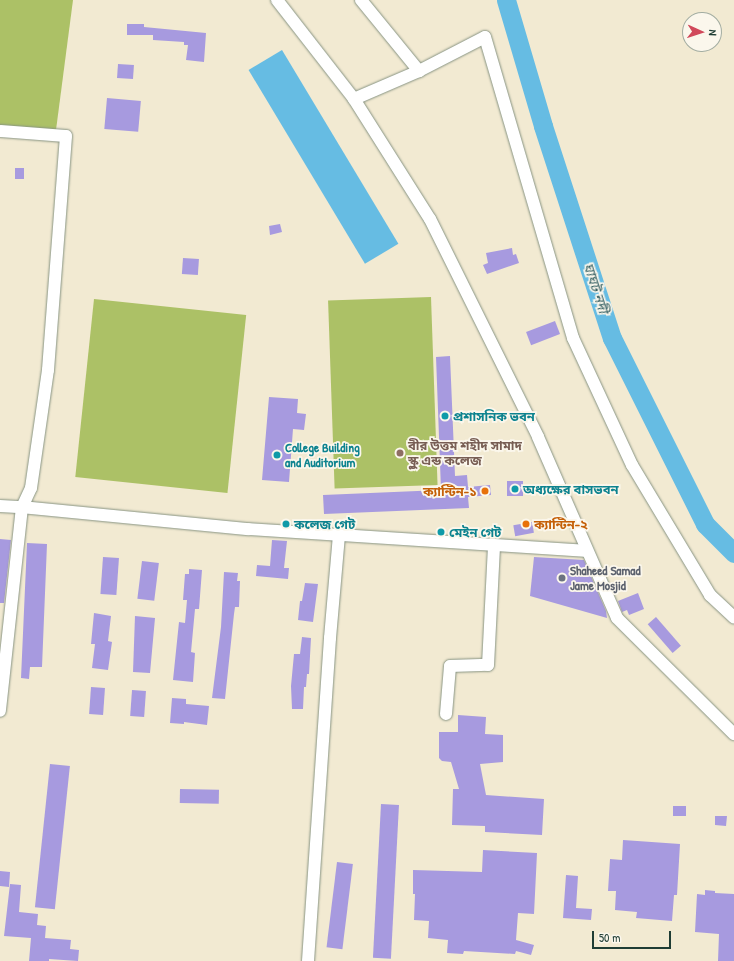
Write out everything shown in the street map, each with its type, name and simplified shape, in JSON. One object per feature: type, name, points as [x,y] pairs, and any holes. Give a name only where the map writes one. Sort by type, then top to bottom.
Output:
[{"type":"street","points":[[277,0],[354,99],[430,219],[538,437],[616,618],[734,734]]},
{"type":"street","points":[[360,0],[419,71]]},
{"type":"street","points":[[354,99],[419,71],[485,37],[573,338],[632,465],[710,594],[734,617]]},
{"type":"street","points":[[0,132],[66,136],[48,370],[31,488],[22,506],[2,671],[0,711]]},
{"type":"street","points":[[0,506],[22,506],[240,528],[339,536],[586,551]]},
{"type":"street","points":[[308,961],[330,638],[339,536]]},
{"type":"street","points":[[446,714],[450,666],[488,665],[494,546]]},
{"type":"green space","points":[[0,0],[73,0],[56,130],[0,127]]},
{"type":"green space","points":[[431,297],[438,485],[335,488],[328,301]]},
{"type":"green space","points":[[94,299],[246,315],[227,493],[75,477]]},
{"type":"water","points":[[282,50],[398,244],[365,264],[249,70]]},
{"type":"building","points":[[127,24],[144,24],[144,27],[206,33],[204,62],[186,60],[188,45],[184,45],[184,42],[153,40],[153,35],[127,35]]},
{"type":"building","points":[[118,64],[134,65],[133,79],[117,78]]},
{"type":"building","points":[[107,98],[141,101],[138,132],[104,129]]},
{"type":"building","points":[[15,168],[24,168],[24,179],[15,179]]},
{"type":"building","points":[[280,224],[282,232],[270,235],[269,226]]},
{"type":"building","points":[[512,248],[513,255],[516,254],[519,263],[487,274],[483,265],[488,263],[486,253]]},
{"type":"building","points":[[183,258],[199,259],[198,275],[182,274]]},
{"type":"building","points":[[555,321],[560,334],[531,345],[526,332]]},
{"type":"building","name":"প্রশাসনিক ভবন","points":[[450,356],[455,476],[467,475],[468,487],[490,485],[491,495],[468,497],[469,508],[324,514],[323,495],[441,490],[436,357]]},
{"type":"building","name":"College Building and Auditorium","points":[[269,397],[298,399],[297,413],[306,414],[304,430],[293,429],[289,482],[262,480]]},
{"type":"building","name":"অধ্যক্ষের বাসভবন","points":[[507,481],[523,481],[523,496],[507,496]]},
{"type":"building","name":"ক্যান্টিন-২","points":[[532,522],[534,533],[515,536],[513,525]]},
{"type":"building","points":[[0,539],[11,540],[4,603],[0,603]]},
{"type":"building","points":[[272,540],[287,541],[284,568],[289,568],[288,579],[256,576],[257,565],[270,566]]},
{"type":"building","points":[[27,543],[47,544],[42,667],[30,667],[29,679],[21,678]]},
{"type":"building","points":[[103,557],[119,558],[116,595],[100,594]]},
{"type":"building","name":"Shaheed Samad Jame Mosjid","points":[[534,557],[584,560],[606,611],[607,618],[530,596]]},
{"type":"building","points":[[142,561],[159,563],[154,601],[137,599]]},
{"type":"building","points":[[189,569],[202,570],[199,609],[195,609],[191,652],[195,653],[193,682],[173,680],[179,622],[185,623],[187,600],[183,600],[185,574],[189,574]]},
{"type":"building","points":[[224,572],[238,573],[237,581],[240,581],[239,607],[235,607],[225,699],[212,698],[221,627]]},
{"type":"building","points":[[305,583],[318,584],[313,622],[298,620],[300,601],[302,601]]},
{"type":"building","points":[[638,593],[644,609],[629,615],[627,610],[622,612],[618,601]]},
{"type":"building","points":[[94,613],[111,616],[108,641],[112,642],[108,670],[92,668],[95,644],[91,644]]},
{"type":"building","points":[[135,616],[155,618],[150,673],[133,672]]},
{"type":"building","points":[[656,617],[681,646],[673,653],[648,624]]},
{"type":"building","points":[[302,637],[311,638],[309,674],[307,674],[306,687],[304,687],[303,709],[292,709],[291,686],[294,654],[300,654]]},
{"type":"building","points":[[91,687],[105,688],[103,715],[89,714]]},
{"type":"building","points":[[132,690],[146,691],[144,717],[130,716]]},
{"type":"building","points":[[172,698],[186,699],[186,704],[209,706],[207,725],[184,722],[184,724],[170,723]]},
{"type":"building","points":[[458,715],[486,717],[485,734],[503,735],[503,762],[480,764],[486,795],[544,799],[542,835],[485,832],[485,826],[452,825],[453,789],[459,789],[451,762],[442,761],[439,758],[439,732],[458,732]]},
{"type":"building","points":[[50,764],[70,766],[55,909],[35,907]]},
{"type":"building","points":[[180,789],[219,790],[219,804],[180,803]]},
{"type":"building","points":[[381,804],[399,805],[391,959],[373,958]]},
{"type":"building","points":[[673,806],[686,806],[686,816],[673,816]]},
{"type":"building","points":[[715,816],[727,816],[726,826],[715,825]]},
{"type":"building","points":[[623,840],[680,844],[677,895],[674,895],[672,921],[636,918],[637,912],[615,910],[616,891],[608,891],[610,859],[622,860]]},
{"type":"building","points":[[483,850],[537,853],[534,914],[518,913],[516,940],[534,945],[531,955],[516,951],[515,954],[464,951],[463,954],[447,953],[448,940],[428,938],[429,921],[414,920],[415,894],[413,894],[413,870],[482,872]]},
{"type":"building","points":[[337,862],[353,864],[342,949],[327,947]]},
{"type":"building","points":[[0,871],[10,872],[9,887],[0,886]]},
{"type":"building","points":[[566,875],[578,876],[576,908],[592,909],[591,920],[563,918]]},
{"type":"building","points":[[10,884],[21,885],[19,912],[38,914],[37,925],[46,926],[45,938],[71,940],[70,949],[79,950],[78,961],[49,959],[49,961],[29,961],[31,938],[4,936]]},
{"type":"building","points":[[705,890],[715,891],[715,893],[734,894],[734,961],[718,961],[719,934],[695,932],[697,894],[705,895]]},
{"type":"waterway","name":"ঘাঘট নদী","points":[[506,0],[543,126],[612,338],[705,524],[734,553]]},
{"type":"place","name":"প্রশাসনিক ভবন","points":[[445,416]]},
{"type":"place","name":"বীর উত্তম শহীদ সামাদ স্কুল এন্ড কলেজ","points":[[400,453]]},
{"type":"place","name":"College Building and Auditorium","points":[[277,455]]},
{"type":"place","name":"অধ্যক্ষের বাসভবন","points":[[515,489]]},
{"type":"place","name":"ক্যান্টিন-১","points":[[485,491]]},
{"type":"place","name":"কলেজ গেট","points":[[286,524]]},
{"type":"place","name":"ক্যান্টিন-২","points":[[526,524]]},
{"type":"place","name":"মেইন গেট","points":[[441,532]]},
{"type":"place","name":"Shaheed Samad Jame Mosjid","points":[[562,578]]}]
